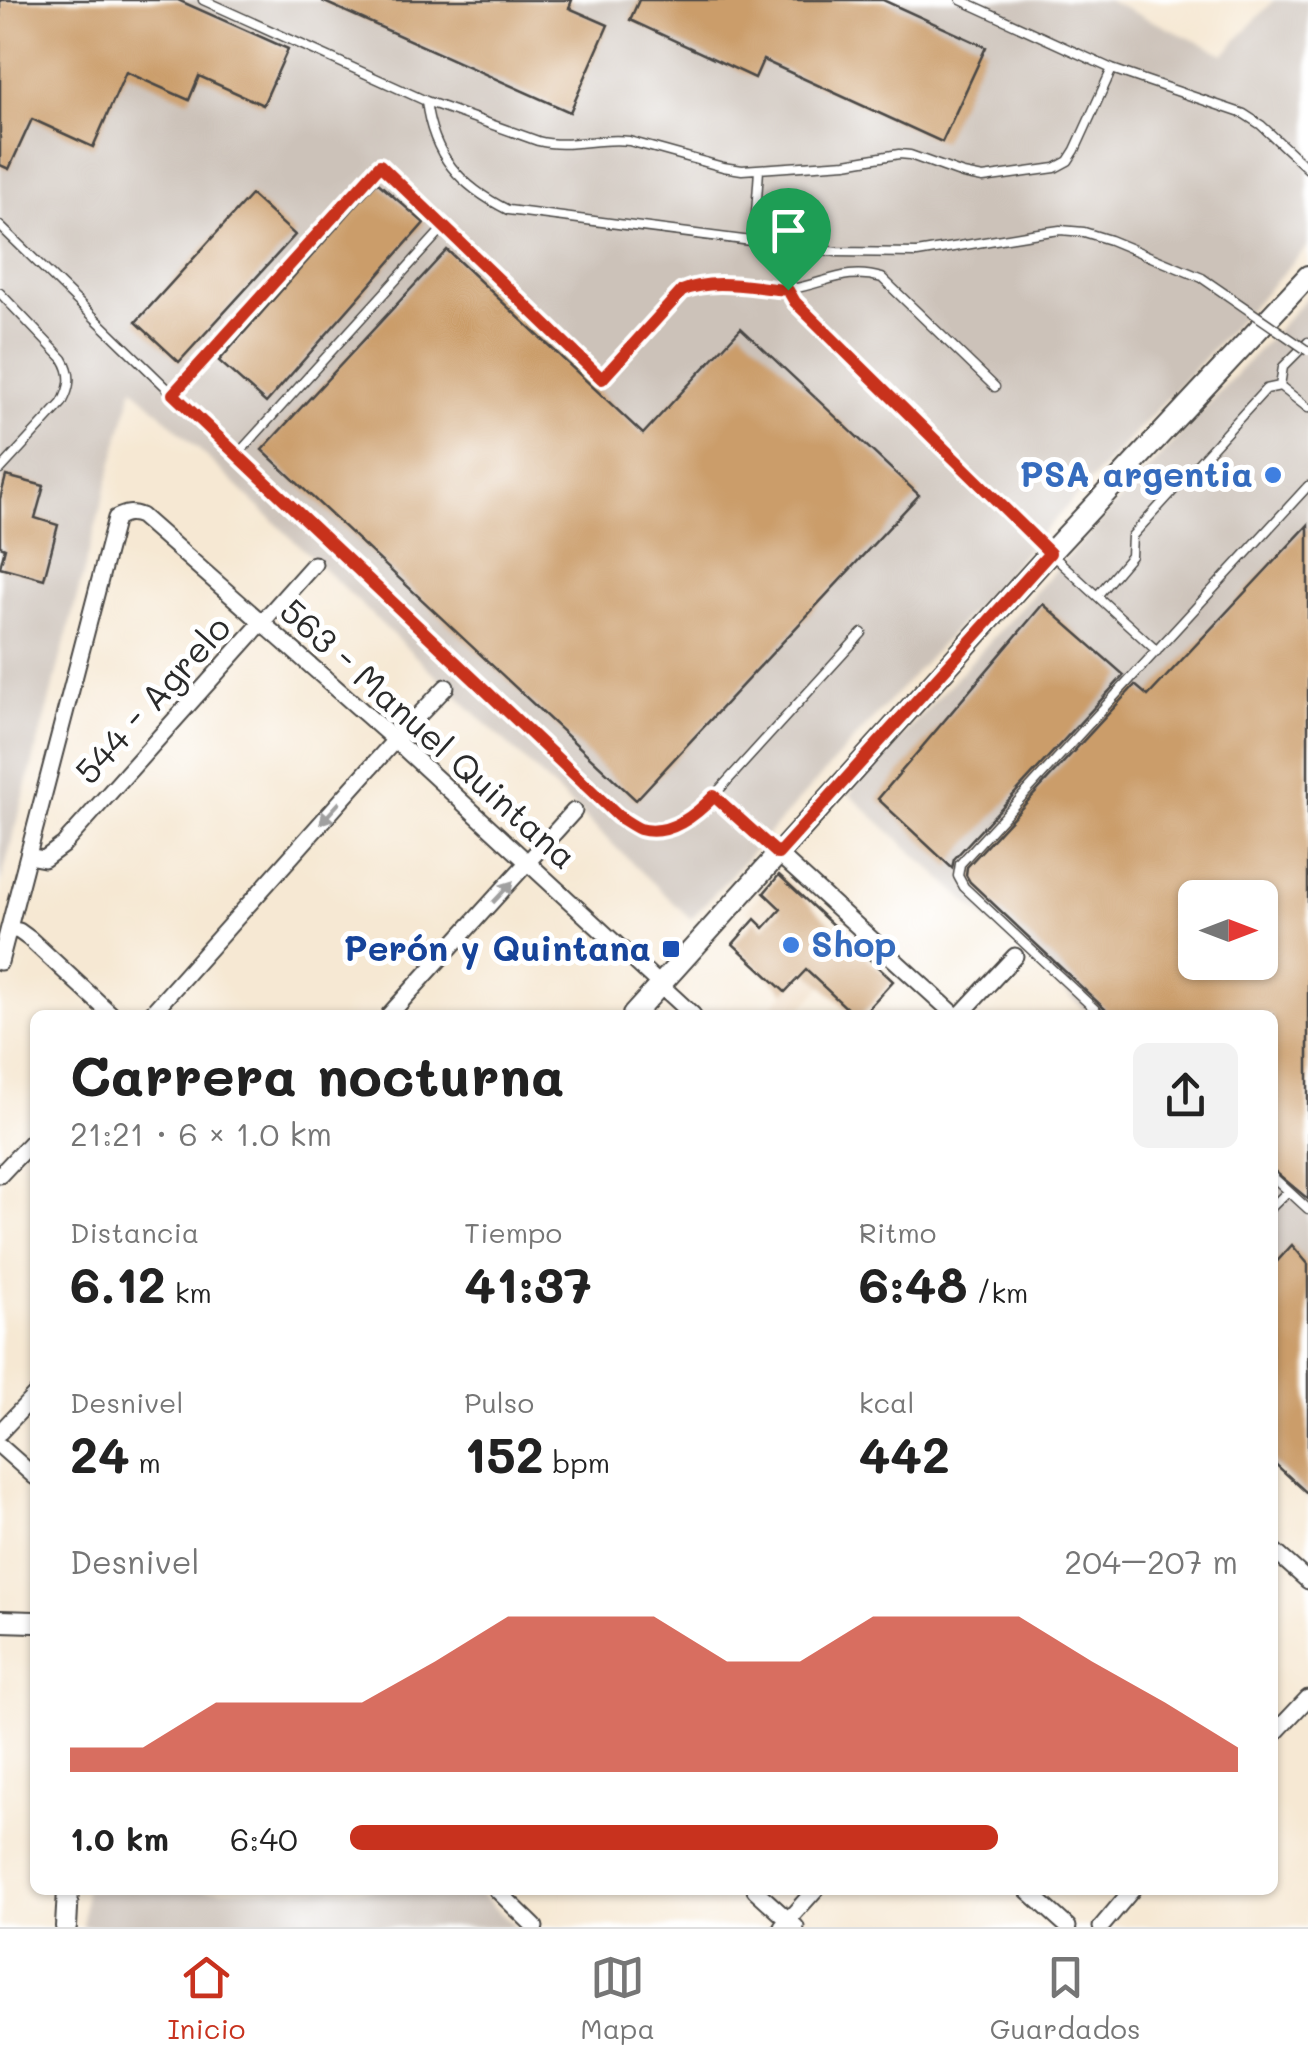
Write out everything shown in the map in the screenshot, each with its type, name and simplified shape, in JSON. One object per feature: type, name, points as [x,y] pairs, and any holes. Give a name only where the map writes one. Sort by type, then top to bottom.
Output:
[{"type":"street","points":[[638,1010],[1050,553],[1308,276]]},
{"type":"street","name":"563 - Manuel Quintana","points":[[28,856],[116,518],[133,513],[395,740],[688,1010]]},
{"type":"street","name":"544 - Agrelo","points":[[28,856],[44,859],[63,845],[314,564]]},
{"type":"street","points":[[154,1010],[446,687]]},
{"type":"street","points":[[395,1010],[574,811]]},
{"type":"street","points":[[778,854],[951,1010]]},
{"type":"street","points":[[0,962],[28,856]]},
{"type":"street","points":[[9,929],[30,939],[107,1010]]},
{"type":"street","points":[[962,1010],[1015,956]]},
{"type":"street","points":[[0,1176],[30,1143]]},
{"type":"street","points":[[0,1432],[30,1400]]},
{"type":"street","points":[[0,1446],[30,1473]]},
{"type":"street","points":[[1278,1554],[1308,1582]]},
{"type":"street","points":[[0,1621],[30,1622]]},
{"type":"street","points":[[1278,1730],[1308,1698]]},
{"type":"street","points":[[66,1927],[68,1895]]},
{"type":"street","points":[[502,1895],[535,1927]]},
{"type":"street","points":[[760,1895],[788,1925],[811,1895]]},
{"type":"street","points":[[1033,1895],[1068,1927]]},
{"type":"street","points":[[1101,1927],[1128,1895]]},
{"type":"lane","points":[[203,0],[426,101],[556,145],[629,141],[722,167],[759,170],[846,164],[900,154],[983,178],[1056,168],[1075,150],[1112,70]]},
{"type":"lane","points":[[962,0],[1112,70],[1244,114],[1308,169]]},
{"type":"lane","points":[[426,101],[429,126],[448,162],[465,183],[508,210],[837,252],[917,253],[1072,231],[1110,240],[1202,278],[1308,351]]},
{"type":"lane","points":[[173,394],[380,165],[602,379],[682,291],[696,285],[788,290],[864,272],[882,278],[995,387]]},
{"type":"lane","points":[[759,170],[756,228],[764,244],[790,264],[788,290],[795,302],[1050,553],[1157,651]]},
{"type":"lane","points":[[0,226],[618,816],[640,828],[660,830],[698,813],[862,633]]},
{"type":"lane","points":[[238,455],[445,226]]},
{"type":"lane","points":[[0,293],[63,360],[70,379],[62,403],[0,470]]},
{"type":"lane","points":[[1280,386],[1283,368],[1308,342]]},
{"type":"lane","points":[[1096,596],[1132,556],[1132,536],[1266,389],[1287,389],[1308,408]]},
{"type":"lane","points":[[1096,1010],[964,886],[958,876],[960,864],[1308,486]]},
{"type":"lane","points":[[714,796],[778,854]]},
{"type":"lane","points":[[1278,1182],[1308,1210]]},
{"type":"lane","points":[[1278,1201],[1288,1191]]},
{"type":"shaded area","points":[[0,0],[1107,0],[1224,54],[1274,0],[1308,0],[1308,246],[691,919],[133,387],[0,886]]},
{"type":"shaded area","points":[[1308,296],[1308,1499],[1278,1471],[1278,1010],[1085,1010],[849,794]]},
{"type":"shaded area","points":[[779,875],[858,949],[800,1010],[772,1010],[770,1008],[807,968],[746,910]]},
{"type":"shaded area","points":[[85,1895],[481,1895],[516,1927],[83,1927]]},
{"type":"building","points":[[0,0],[178,0],[288,49],[263,105],[199,76],[189,100],[126,72],[93,147],[32,119],[9,169],[0,165]]},
{"type":"building","points":[[320,0],[572,0],[569,8],[608,25],[570,112]]},
{"type":"building","points":[[639,0],[883,0],[986,47],[942,142],[763,60],[755,78],[630,20]]},
{"type":"building","points":[[377,182],[424,223],[266,403],[219,361]]},
{"type":"building","points":[[251,195],[295,235],[179,362],[136,322]]},
{"type":"building","points":[[447,250],[643,434],[741,328],[919,495],[636,800],[262,450]]},
{"type":"building","points":[[6,476],[44,486],[35,518],[58,525],[44,579],[0,567],[5,548],[0,546],[0,499]]},
{"type":"building","points":[[1308,525],[1308,1199],[1278,1174],[1278,1010],[1106,1010],[970,882],[967,867],[1135,685],[1148,696]]},
{"type":"building","points":[[1043,604],[1124,675],[954,859],[952,868],[878,799]]},
{"type":"building","points":[[779,875],[893,981],[867,1010],[849,1010],[806,970],[785,992],[733,944],[755,919],[764,928],[781,909],[764,893]]},
{"type":"building","points":[[1292,1245],[1308,1264],[1308,1494],[1278,1466],[1278,1260]]},
{"type":"place","name":"PSA argentia","points":[[1273,475]]},
{"type":"place","name":"Shop","points":[[791,945]]},
{"type":"place","name":"Perón y Quintana","points":[[671,949]]},
{"type":"route","points":[[380,165],[602,379],[682,291],[711,284],[788,290],[795,302],[1050,553],[778,854],[714,796],[698,813],[660,830],[640,828],[618,816],[173,394],[380,165]]}]
